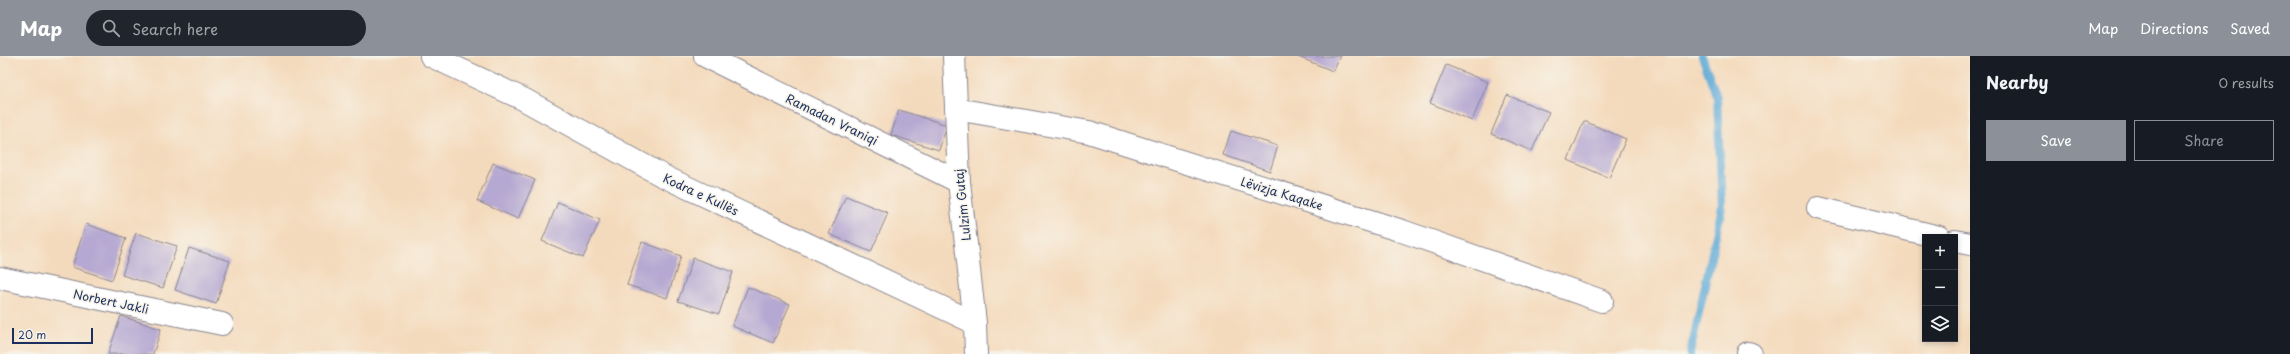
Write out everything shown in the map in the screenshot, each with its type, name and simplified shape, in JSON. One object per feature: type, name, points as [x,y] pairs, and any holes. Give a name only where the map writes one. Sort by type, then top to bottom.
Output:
[{"type":"street","name":"Kodra e Kullës","points":[[431,56],[523,99],[663,176],[975,323]]},
{"type":"street","name":"Ramadan Vraniqi","points":[[705,56],[959,182]]},
{"type":"street","name":"Lulzim Gutaj","points":[[954,56],[959,182],[975,323],[976,354]]},
{"type":"street","name":"Lëvizja Kaqake","points":[[956,109],[1089,132],[1402,231],[1602,301]]},
{"type":"street","points":[[1818,208],[1926,234]]},
{"type":"street","points":[[1958,242],[1970,244]]},
{"type":"street","name":"Norbert Jakli","points":[[0,278],[222,324]]},
{"type":"building","points":[[1296,56],[1340,56],[1333,71]]},
{"type":"building","points":[[1446,65],[1488,82],[1472,121],[1430,103]]},
{"type":"building","points":[[1507,95],[1549,112],[1532,151],[1491,134]]},
{"type":"building","points":[[899,110],[947,125],[939,150],[891,135]]},
{"type":"building","points":[[1584,121],[1626,139],[1609,178],[1568,160]]},
{"type":"building","points":[[1231,131],[1278,146],[1270,171],[1223,155]]},
{"type":"building","points":[[493,163],[535,180],[518,219],[477,201]]},
{"type":"building","points":[[846,196],[888,213],[871,252],[829,234]]},
{"type":"building","points":[[558,202],[600,220],[583,258],[542,241]]},
{"type":"building","points":[[86,224],[126,238],[112,280],[72,267]]},
{"type":"building","points":[[136,233],[177,246],[163,288],[122,275]]},
{"type":"building","points":[[642,242],[681,256],[667,298],[627,285]]},
{"type":"building","points":[[189,248],[230,261],[216,304],[175,290]]},
{"type":"building","points":[[693,258],[733,272],[719,314],[678,301]]},
{"type":"building","points":[[748,287],[790,304],[773,343],[732,326]]},
{"type":"building","points":[[121,316],[161,329],[153,354],[108,354]]},
{"type":"waterway","points":[[1690,354],[1722,207],[1717,97],[1702,56]]}]
